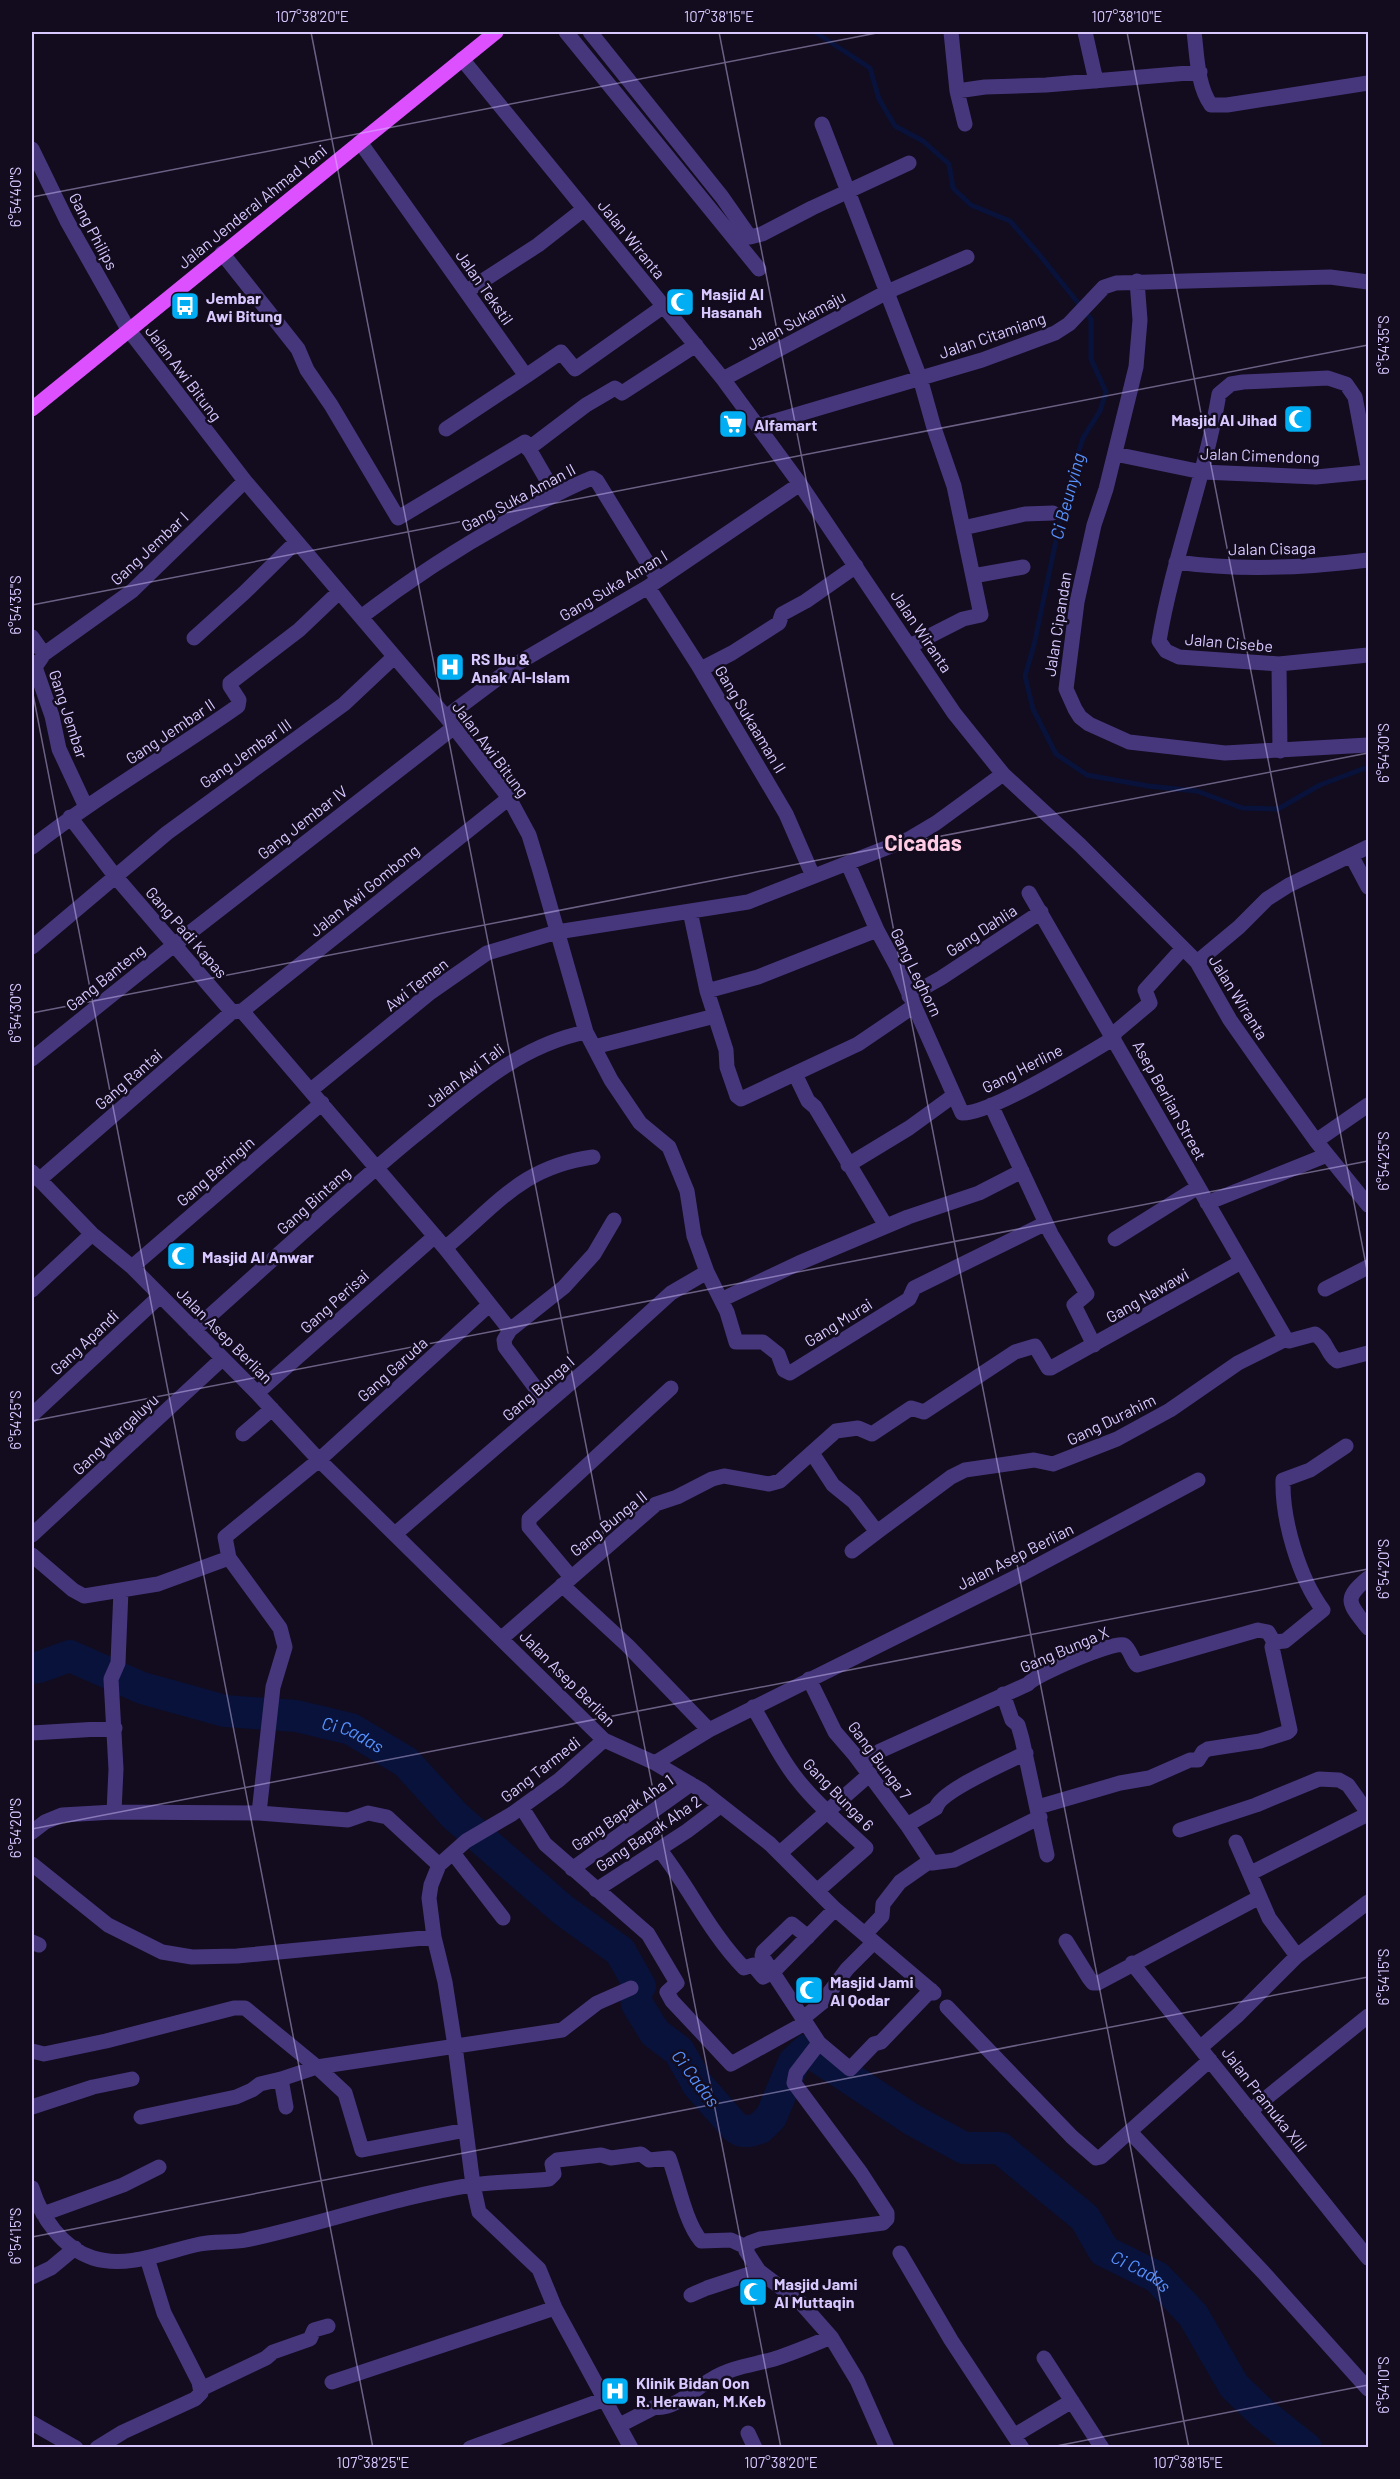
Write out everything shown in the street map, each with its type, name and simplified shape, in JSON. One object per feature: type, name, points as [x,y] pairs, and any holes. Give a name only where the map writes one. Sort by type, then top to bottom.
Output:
[{"type":"main road","name":"Jalan Jenderal Ahmad Yani","points":[[32,409],[496,32]]},
{"type":"street","points":[[566,32],[759,270]]},
{"type":"street","points":[[590,32],[722,197],[750,237],[762,234],[909,163]]},
{"type":"street","points":[[951,32],[957,91],[965,124]]},
{"type":"street","points":[[1085,32],[1096,81]]},
{"type":"street","points":[[1194,32],[1206,99],[1211,105],[1227,105],[1368,82]]},
{"type":"street","name":"Jalan Wiranta","points":[[462,59],[723,379],[800,484],[954,713],[1002,774],[1080,845],[1197,962],[1230,1020],[1316,1141],[1368,1205]]},
{"type":"street","points":[[957,91],[1200,72]]},
{"type":"street","points":[[822,124],[920,378],[954,486],[981,615],[963,619],[910,646]]},
{"type":"street","name":"Jalan Tekstil","points":[[360,142],[526,376]]},
{"type":"street","name":"Gang Philips","points":[[32,149],[67,221],[128,329]]},
{"type":"street","points":[[467,291],[538,245],[584,209]]},
{"type":"street","points":[[222,253],[298,349],[308,370],[398,518],[525,442],[555,494]]},
{"type":"street","name":"Jalan Sukamaju","points":[[723,379],[887,292],[967,256]]},
{"type":"street","name":"Jalan Citamiang","points":[[758,426],[982,360],[1059,331],[1070,324],[1104,287],[1110,285],[1137,281],[1330,277],[1368,282]]},
{"type":"street","name":"Jalan Cipandan","points":[[1137,281],[1140,320],[1136,367],[1115,454],[1094,525],[1077,602],[1066,689],[1075,709],[1080,717],[1089,724],[1129,742],[1225,753],[1368,745]]},
{"type":"street","points":[[446,429],[561,352],[574,369],[664,306]]},
{"type":"street","name":"Jalan Awi Bitung","points":[[128,329],[245,482],[361,617],[509,798],[529,836],[586,1032],[611,1080],[640,1123],[669,1147],[687,1191],[694,1236],[701,1256]]},
{"type":"street","points":[[528,449],[586,405],[615,388],[622,393],[696,345]]},
{"type":"street","name":"Jalan Cisebe","points":[[1368,466],[1355,397],[1346,384],[1338,379],[1243,382],[1231,384],[1219,394],[1202,472],[1176,561],[1159,641],[1161,647],[1179,657],[1279,664],[1368,655]]},
{"type":"street","name":"Jalan Cimendong","points":[[1115,454],[1202,472],[1316,477],[1368,472]]},
{"type":"street","name":"Gang Suka Aman II","points":[[361,617],[410,580],[488,532],[555,494],[592,478],[597,481],[653,584]]},
{"type":"street","name":"Gang Jembar I","points":[[37,663],[132,591],[245,482]]},
{"type":"street","name":"Gang Suka Aman I","points":[[449,723],[518,663],[653,584],[800,484]]},
{"type":"street","points":[[963,528],[1025,514],[1053,513]]},
{"type":"street","points":[[194,638],[296,542]]},
{"type":"street","name":"Jalan Cisaga","points":[[1176,561],[1226,567],[1286,567],[1368,560]]},
{"type":"street","points":[[701,669],[732,654],[779,623],[782,614],[806,601],[856,566]]},
{"type":"street","points":[[974,576],[1023,567]]},
{"type":"street","name":"Gang Sukaaman II","points":[[653,584],[786,814],[813,876]]},
{"type":"street","name":"Gang Jembar II","points":[[32,847],[70,817],[174,751],[238,706],[239,700],[230,682],[299,630],[339,592]]},
{"type":"street","name":"Gang Jembar","points":[[32,637],[59,749],[86,807]]},
{"type":"street","name":"Gang Jembar III","points":[[32,946],[214,796],[344,704],[394,657]]},
{"type":"street","points":[[1279,664],[1280,751]]},
{"type":"street","name":"Gang Jembar IV","points":[[174,945],[449,723]]},
{"type":"street","name":"Awi Temen","points":[[311,1090],[431,992],[487,953],[557,932],[748,902],[909,839],[936,823],[1002,774]]},
{"type":"street","name":"Jalan Awi Gombong","points":[[237,1011],[509,798]]},
{"type":"street","name":"Gang Padi Kapas","points":[[70,817],[115,876],[174,945],[311,1090],[440,1242],[510,1330]]},
{"type":"street","points":[[1197,962],[1239,927],[1267,898],[1288,885],[1368,847]]},
{"type":"street","points":[[1351,855],[1368,887]]},
{"type":"street","name":"Gang Leghorn","points":[[848,864],[912,1001],[953,1096]]},
{"type":"street","name":"Asep Berlian Street","points":[[1029,893],[1282,1332]]},
{"type":"street","points":[[594,1047],[715,1016],[707,991],[690,911]]},
{"type":"street","name":"Gang Dahlia","points":[[715,1016],[726,1050],[727,1066],[739,1098],[744,1098],[858,1044],[941,978],[1041,912]]},
{"type":"street","points":[[707,991],[758,977],[877,930]]},
{"type":"street","name":"Gang Banteng","points":[[32,1059],[174,945]]},
{"type":"street","name":"Gang Herline","points":[[953,1096],[962,1113],[991,1105],[1054,1073],[1113,1037],[1150,1003],[1145,990],[1183,948]]},
{"type":"street","name":"Gang Rantai","points":[[35,1176],[237,1011]]},
{"type":"street","name":"Jalan Awi Tali","points":[[375,1168],[450,1107],[520,1056],[557,1039],[586,1032]]},
{"type":"street","points":[[795,1074],[808,1101],[814,1107],[885,1226]]},
{"type":"street","points":[[848,1165],[909,1128],[953,1096]]},
{"type":"street","name":"Gang Beringin","points":[[132,1267],[322,1103]]},
{"type":"street","points":[[991,1105],[1046,1222],[1087,1294],[1074,1305],[1094,1345]]},
{"type":"street","points":[[1316,1141],[1368,1105]]},
{"type":"street","points":[[1207,1203],[1327,1155]]},
{"type":"street","name":"Gang Perisai","points":[[257,1394],[440,1242],[508,1191],[530,1176],[570,1160],[593,1157]]},
{"type":"street","name":"Gang Bintang","points":[[194,1330],[375,1168]]},
{"type":"street","points":[[725,1298],[885,1226],[979,1193],[1022,1172]]},
{"type":"street","name":"Jalan Asep Berlian","points":[[35,1176],[92,1234],[132,1267],[319,1460],[604,1740],[656,1763],[709,1730],[753,1707],[1020,1575],[1198,1480]]},
{"type":"street","points":[[1115,1239],[1198,1187]]},
{"type":"street","points":[[546,1402],[505,1347],[504,1340],[510,1330],[572,1278],[594,1254],[614,1220]]},
{"type":"street","name":"Gang Murai","points":[[701,1256],[727,1312],[736,1342],[763,1342],[778,1354],[784,1370],[790,1373],[909,1299],[914,1288],[1046,1222]]},
{"type":"street","points":[[32,1290],[92,1234]]},
{"type":"street","name":"Gang Nawawi","points":[[872,1434],[911,1408],[921,1412],[933,1408],[1015,1352],[1028,1347],[1035,1346],[1039,1349],[1048,1368],[1071,1358],[1241,1262]]},
{"type":"street","points":[[1325,1289],[1368,1267]]},
{"type":"street","name":"Gang Bunga I","points":[[395,1533],[503,1443],[546,1402],[595,1362],[671,1293],[707,1272]]},
{"type":"street","name":"Gang Apandi","points":[[32,1415],[160,1296]]},
{"type":"street","name":"Gang Garuda","points":[[229,1558],[225,1537],[319,1460],[489,1305]]},
{"type":"street","name":"Gang Durahim","points":[[852,1551],[951,1477],[965,1470],[1034,1460],[1053,1464],[1117,1439],[1170,1410],[1282,1332],[1289,1341],[1315,1334],[1325,1341],[1333,1359],[1337,1361],[1368,1353]]},
{"type":"street","name":"Gang Wargaluyu","points":[[32,1535],[222,1359]]},
{"type":"street","points":[[671,1388],[529,1519],[530,1527],[567,1581],[709,1730]]},
{"type":"street","points":[[243,1434],[272,1409]]},
{"type":"street","name":"Gang Bunga II","points":[[502,1638],[656,1504],[724,1476],[769,1484],[780,1481],[836,1431],[858,1428],[872,1434]]},
{"type":"street","points":[[522,1808],[545,1844],[648,1934],[677,1983],[667,1992],[672,2001],[731,2064],[804,2021],[829,1997],[829,1993],[882,1916],[883,1904],[900,1882],[930,1860],[936,1864],[954,1860],[1039,1812],[1154,1776],[1183,1763],[1198,1761],[1203,1752],[1208,1749],[1260,1741],[1290,1730],[1272,1647],[1274,1642],[1286,1641],[1323,1610],[1314,1600],[1300,1564],[1284,1506],[1283,1480],[1310,1470],[1346,1446]]},
{"type":"street","points":[[812,1453],[833,1485],[854,1502],[877,1532]]},
{"type":"street","points":[[32,1555],[73,1590],[84,1596],[158,1584],[229,1558],[280,1628],[285,1647],[273,1687],[271,1723],[259,1813]]},
{"type":"street","points":[[1368,1578],[1353,1591],[1350,1599],[1353,1608],[1368,1628]]},
{"type":"street","points":[[114,1812],[115,1728],[111,1679],[118,1663],[121,1590]]},
{"type":"street","name":"Gang Bunga X","points":[[780,1853],[827,1812],[880,1752],[1095,1652],[1119,1644],[1125,1647],[1137,1665],[1258,1630],[1268,1632],[1274,1642]]},
{"type":"street","name":"Gang Bunga 7","points":[[809,1679],[835,1732],[866,1769],[930,1860]]},
{"type":"street","points":[[1003,1694],[1012,1720],[1018,1725],[1026,1753],[1047,1856]]},
{"type":"street","name":"Gang Bunga 6","points":[[753,1707],[783,1761],[827,1812],[866,1848],[817,1891]]},
{"type":"street","points":[[32,1733],[115,1728]]},
{"type":"street","name":"Gang Tarmedi","points":[[439,1865],[481,1830],[522,1808],[604,1740]]},
{"type":"street","points":[[907,1825],[936,1808],[938,1803],[959,1787],[1026,1753]]},
{"type":"street","points":[[656,1763],[691,1784],[780,1853],[836,1909],[932,1991],[881,2042],[874,2044],[850,2069],[813,2050],[804,2021],[762,1956],[792,1924],[808,1937]]},
{"type":"street","points":[[1180,1830],[1256,1805],[1319,1779],[1339,1780],[1347,1785],[1368,1813],[1251,1873]]},
{"type":"street","name":"Gang Bapak Aha 1","points":[[572,1869],[654,1813],[691,1784]]},
{"type":"street","name":"Gang Bapak Aha 2","points":[[596,1890],[720,1806]]},
{"type":"street","points":[[32,1832],[45,1821],[62,1815],[114,1812],[259,1813],[348,1820],[368,1812],[387,1817],[439,1865],[431,1885],[429,1898],[434,1937],[445,1982],[455,2046],[473,2185],[480,2212],[539,2269],[555,2308],[632,2448]]},
{"type":"street","points":[[1236,1842],[1269,1918],[1297,1956]]},
{"type":"street","points":[[659,1849],[712,1931],[744,1968],[753,1965],[763,1977],[773,1972],[836,1909]]},
{"type":"street","points":[[453,1852],[503,1918]]},
{"type":"street","points":[[32,1864],[108,1925],[147,1946],[172,1954],[192,1957],[237,1956],[434,1937]]},
{"type":"street","points":[[1066,1941],[1093,1983],[1098,1983],[1260,1897]]},
{"type":"street","points":[[1201,2047],[1238,2015],[1297,1956],[1368,1902]]},
{"type":"street","name":"Jalan Pramuka XIII","points":[[1132,1963],[1368,2258]]},
{"type":"street","points":[[141,2117],[236,2097],[260,2084],[317,2067],[562,2030],[597,2003],[631,1988]]},
{"type":"street","points":[[947,2007],[1092,2157],[1101,2157],[1210,2060]]},
{"type":"street","points":[[32,2051],[44,2054],[106,2042],[240,2008],[250,2011],[345,2093],[362,2150],[372,2150],[466,2130]]},
{"type":"street","points":[[1250,2111],[1368,2016]]},
{"type":"street","points":[[746,2247],[760,2239],[883,2223],[887,2219],[887,2213],[861,2173],[794,2083],[796,2073],[813,2050]]},
{"type":"street","points":[[32,2107],[93,2087],[132,2079]]},
{"type":"street","points":[[281,2079],[286,2107]]},
{"type":"street","points":[[1130,2132],[1263,2272],[1368,2389]]},
{"type":"street","points":[[32,2188],[43,2214],[57,2235],[92,2258],[116,2261],[147,2258],[203,2244],[244,2240],[473,2185],[549,2179],[554,2174],[552,2164],[557,2160],[601,2155],[611,2158],[641,2154],[648,2160],[669,2158],[695,2234],[701,2241],[731,2240],[746,2247]]},
{"type":"street","points":[[43,2214],[123,2185],[159,2167]]},
{"type":"street","points":[[746,2247],[746,2251],[759,2271],[801,2303],[831,2337],[857,2380],[887,2448]]},
{"type":"street","points":[[32,2277],[51,2268],[75,2248]]},
{"type":"street","points":[[900,2253],[951,2340],[1019,2441],[1072,2401]]},
{"type":"street","points":[[97,2448],[123,2432],[199,2396],[201,2388],[164,2313],[147,2258]]},
{"type":"street","points":[[692,2295],[759,2271]]},
{"type":"street","points":[[332,2382],[555,2308]]},
{"type":"street","points":[[201,2388],[266,2358],[270,2353],[310,2339],[314,2330],[328,2326]]},
{"type":"street","points":[[620,2425],[655,2407],[661,2408],[690,2396],[728,2370],[775,2358],[831,2337]]},
{"type":"street","points":[[1044,2358],[1102,2448]]},
{"type":"street","points":[[470,2448],[605,2399]]},
{"type":"street","points":[[32,2422],[76,2448]]},
{"type":"waterway","name":"Ci Beunying","points":[[815,32],[870,68],[879,99],[895,126],[923,141],[949,164],[953,188],[971,205],[1010,221],[1091,319],[1091,359],[1106,392],[1100,411],[1083,438],[1067,488],[1034,645],[1025,676],[1033,709],[1056,754],[1087,775],[1148,786],[1197,791],[1242,808],[1278,809],[1320,785],[1368,767]]},
{"type":"waterway","name":"Ci Cadas","points":[[32,1668],[70,1656],[142,1688],[225,1711],[296,1716],[351,1729],[406,1762],[455,1816],[563,1910],[620,1951],[640,1986],[635,1990],[637,2004],[655,2033],[679,2051],[698,2085],[735,2127],[742,2131],[750,2131],[760,2128],[771,2117],[794,2062],[807,2050],[911,2119],[964,2148],[1000,2148],[1085,2218],[1104,2251],[1157,2277],[1193,2315],[1234,2386],[1262,2413],[1306,2448]]},
{"type":"place","name":"Masjid Al Hasanah","points":[[680,302]]},
{"type":"place","name":"Jembar Awi Bitung","points":[[185,306]]},
{"type":"place","name":"Masjid Al Jihad","points":[[1298,419]]},
{"type":"place","name":"Alfamart","points":[[733,424]]},
{"type":"place","name":"RS Ibu & Anak Al-Islam","points":[[450,667]]},
{"type":"place","name":"Masjid Al Anwar","points":[[181,1256]]},
{"type":"place","name":"Masjid Jami Al Qodar","points":[[809,1990]]},
{"type":"place","name":"Masjid Jami Al Muttaqin","points":[[753,2292]]},
{"type":"place","name":"Klinik Bidan Oon R. Herawan, M.Keb","points":[[615,2391]]},
{"type":"district","name":"Cicadas","points":[[923,842]]}]
